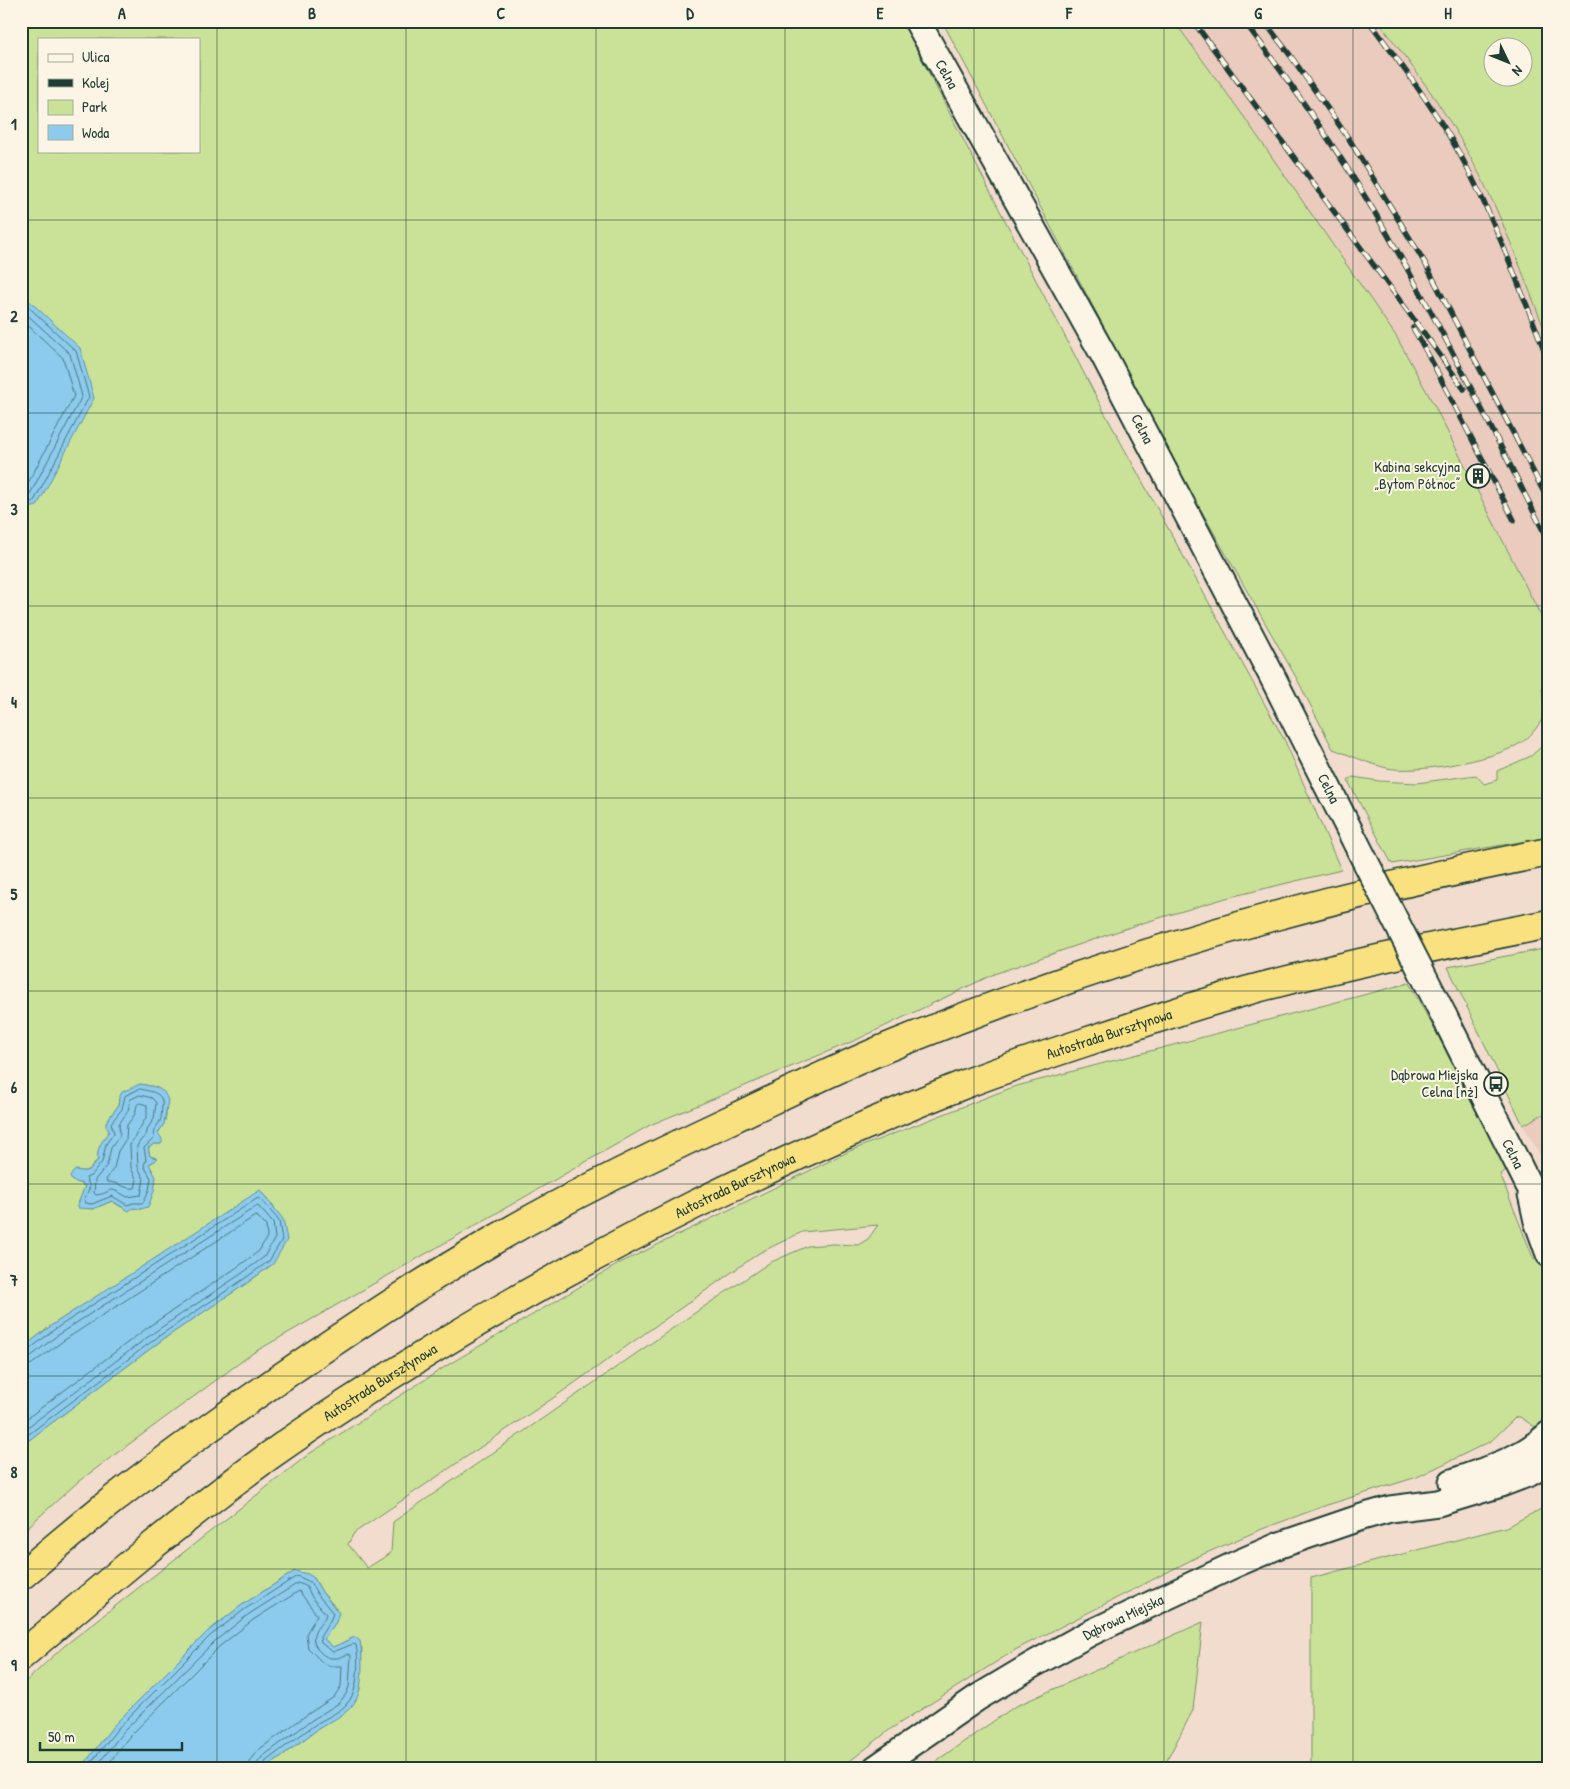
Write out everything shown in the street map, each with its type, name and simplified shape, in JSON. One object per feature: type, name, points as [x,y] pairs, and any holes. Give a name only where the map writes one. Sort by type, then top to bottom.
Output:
[{"type":"highway","points":[[21,1576],[153,1469],[351,1329],[492,1241],[650,1157],[897,1043],[1007,1001],[1114,964],[1270,918],[1406,882],[1549,852]]},
{"type":"highway","name":"Autostrada Bursztynowa","points":[[21,1656],[116,1576],[200,1509],[269,1456],[353,1398],[500,1309],[567,1271],[623,1240],[732,1187],[819,1146],[962,1085],[1171,1014],[1306,976],[1462,941],[1549,924]]},
{"type":"street","name":"Celna","points":[[917,21],[1104,356],[1272,676],[1528,1184],[1549,1213]]},
{"type":"street","name":"Celna","points":[[1528,1184],[1537,1221],[1549,1254]]},
{"type":"street","name":"Dąbrowa Miejska","points":[[876,1768],[977,1698],[1088,1634],[1280,1545],[1390,1509],[1503,1463],[1518,1456],[1549,1434]]},
{"type":"street","name":"Dąbrowa Miejska","points":[[1390,1509],[1438,1503],[1501,1484],[1530,1473],[1549,1462]]},
{"type":"shaded area","points":[[1174,21],[1378,21],[1441,108],[1468,153],[1501,218],[1549,341],[1549,633],[1434,405],[1396,336],[1242,114]]},
{"type":"shaded area","points":[[1549,1111],[1549,1171],[1523,1125]]},
{"type":"green space","points":[[21,21],[902,21],[1103,410],[1285,741],[1341,870],[1226,898],[1136,925],[994,974],[856,1040],[650,1125],[253,1353],[79,1481],[21,1533],[21,1446],[162,1340],[273,1264],[274,1206],[260,1191],[52,1325],[21,1349]],"holes":[[[140,1084],[156,1087],[165,1105],[166,1115],[158,1133],[161,1144],[154,1144],[148,1148],[150,1156],[156,1158],[156,1160],[148,1165],[155,1183],[152,1192],[141,1209],[121,1207],[112,1201],[93,1209],[78,1204],[85,1187],[71,1176],[76,1170],[89,1170],[98,1159],[99,1148],[110,1131],[106,1122],[118,1106],[119,1098]]]},
{"type":"green space","points":[[942,21],[1174,21],[1242,114],[1396,336],[1434,405],[1549,632],[1549,684],[1542,688],[1544,713],[1536,728],[1524,741],[1490,756],[1416,769],[1387,768],[1333,749],[1297,679],[1197,503]]},
{"type":"green space","points":[[1378,21],[1549,21],[1549,341],[1512,246],[1480,176],[1448,118]]},
{"type":"green space","points":[[1549,740],[1549,837],[1392,864],[1348,781],[1353,777],[1379,781],[1417,783],[1476,775],[1484,784],[1497,780],[1497,771],[1531,756]]},
{"type":"green space","points":[[1549,948],[1549,1111],[1523,1125],[1448,967]]},
{"type":"green space","points":[[1409,983],[1469,1092],[1507,1170],[1500,1174],[1534,1260],[1542,1256],[1549,1274],[1549,1426],[1541,1431],[1520,1417],[1516,1417],[1491,1441],[1417,1477],[1327,1505],[1262,1529],[1199,1556],[1015,1650],[892,1728],[841,1768],[263,1768],[347,1711],[360,1689],[362,1648],[355,1637],[333,1647],[324,1639],[336,1622],[336,1608],[322,1592],[314,1578],[295,1571],[242,1605],[207,1632],[114,1725],[81,1768],[21,1768],[21,1686],[63,1647],[309,1454],[451,1363],[620,1263],[852,1150],[1013,1087]],"holes":[[[878,1225],[868,1239],[858,1245],[808,1246],[769,1263],[393,1522],[391,1553],[367,1568],[348,1544],[354,1533],[556,1396],[759,1253],[802,1232]]]},
{"type":"green space","points":[[1549,1505],[1549,1768],[1311,1768],[1311,1578],[1506,1527]]},
{"type":"green space","points":[[1203,1622],[1193,1710],[1163,1768],[926,1768],[1014,1707]]},
{"type":"water","points":[[21,293],[80,348],[94,398],[37,506],[21,510]]},
{"type":"water","points":[[140,1084],[156,1087],[164,1092],[168,1100],[164,1124],[158,1133],[162,1143],[154,1144],[148,1148],[150,1156],[156,1158],[156,1160],[149,1164],[156,1177],[154,1191],[148,1207],[141,1209],[133,1208],[129,1211],[112,1201],[93,1209],[78,1208],[85,1186],[72,1181],[70,1177],[76,1170],[89,1170],[98,1160],[99,1148],[109,1131],[106,1122],[118,1106],[122,1092]]},
{"type":"water","points":[[260,1190],[283,1219],[287,1240],[273,1264],[162,1340],[21,1446],[21,1349],[52,1325]]},
{"type":"water","points":[[295,1571],[308,1574],[314,1578],[322,1592],[339,1613],[336,1622],[324,1639],[333,1647],[355,1637],[360,1641],[362,1662],[360,1686],[357,1698],[350,1708],[263,1768],[81,1768],[114,1725],[207,1632],[242,1605]]},
{"type":"railway","points":[[1193,21],[1464,389]]},
{"type":"railway","points":[[1244,21],[1326,136],[1396,249],[1464,374],[1549,542]]},
{"type":"railway","points":[[1264,21],[1349,139],[1425,263],[1549,502]]},
{"type":"railway","points":[[1369,21],[1430,106],[1463,160],[1498,234],[1549,362]]},
{"type":"railway","points":[[1413,328],[1514,520]]},
{"type":"place","name":"Kabina sekcyjna „Bytom Północ”","points":[[1478,476]]},
{"type":"place","name":"Dąbrowa Miejska Celna [nż]","points":[[1496,1084]]}]
